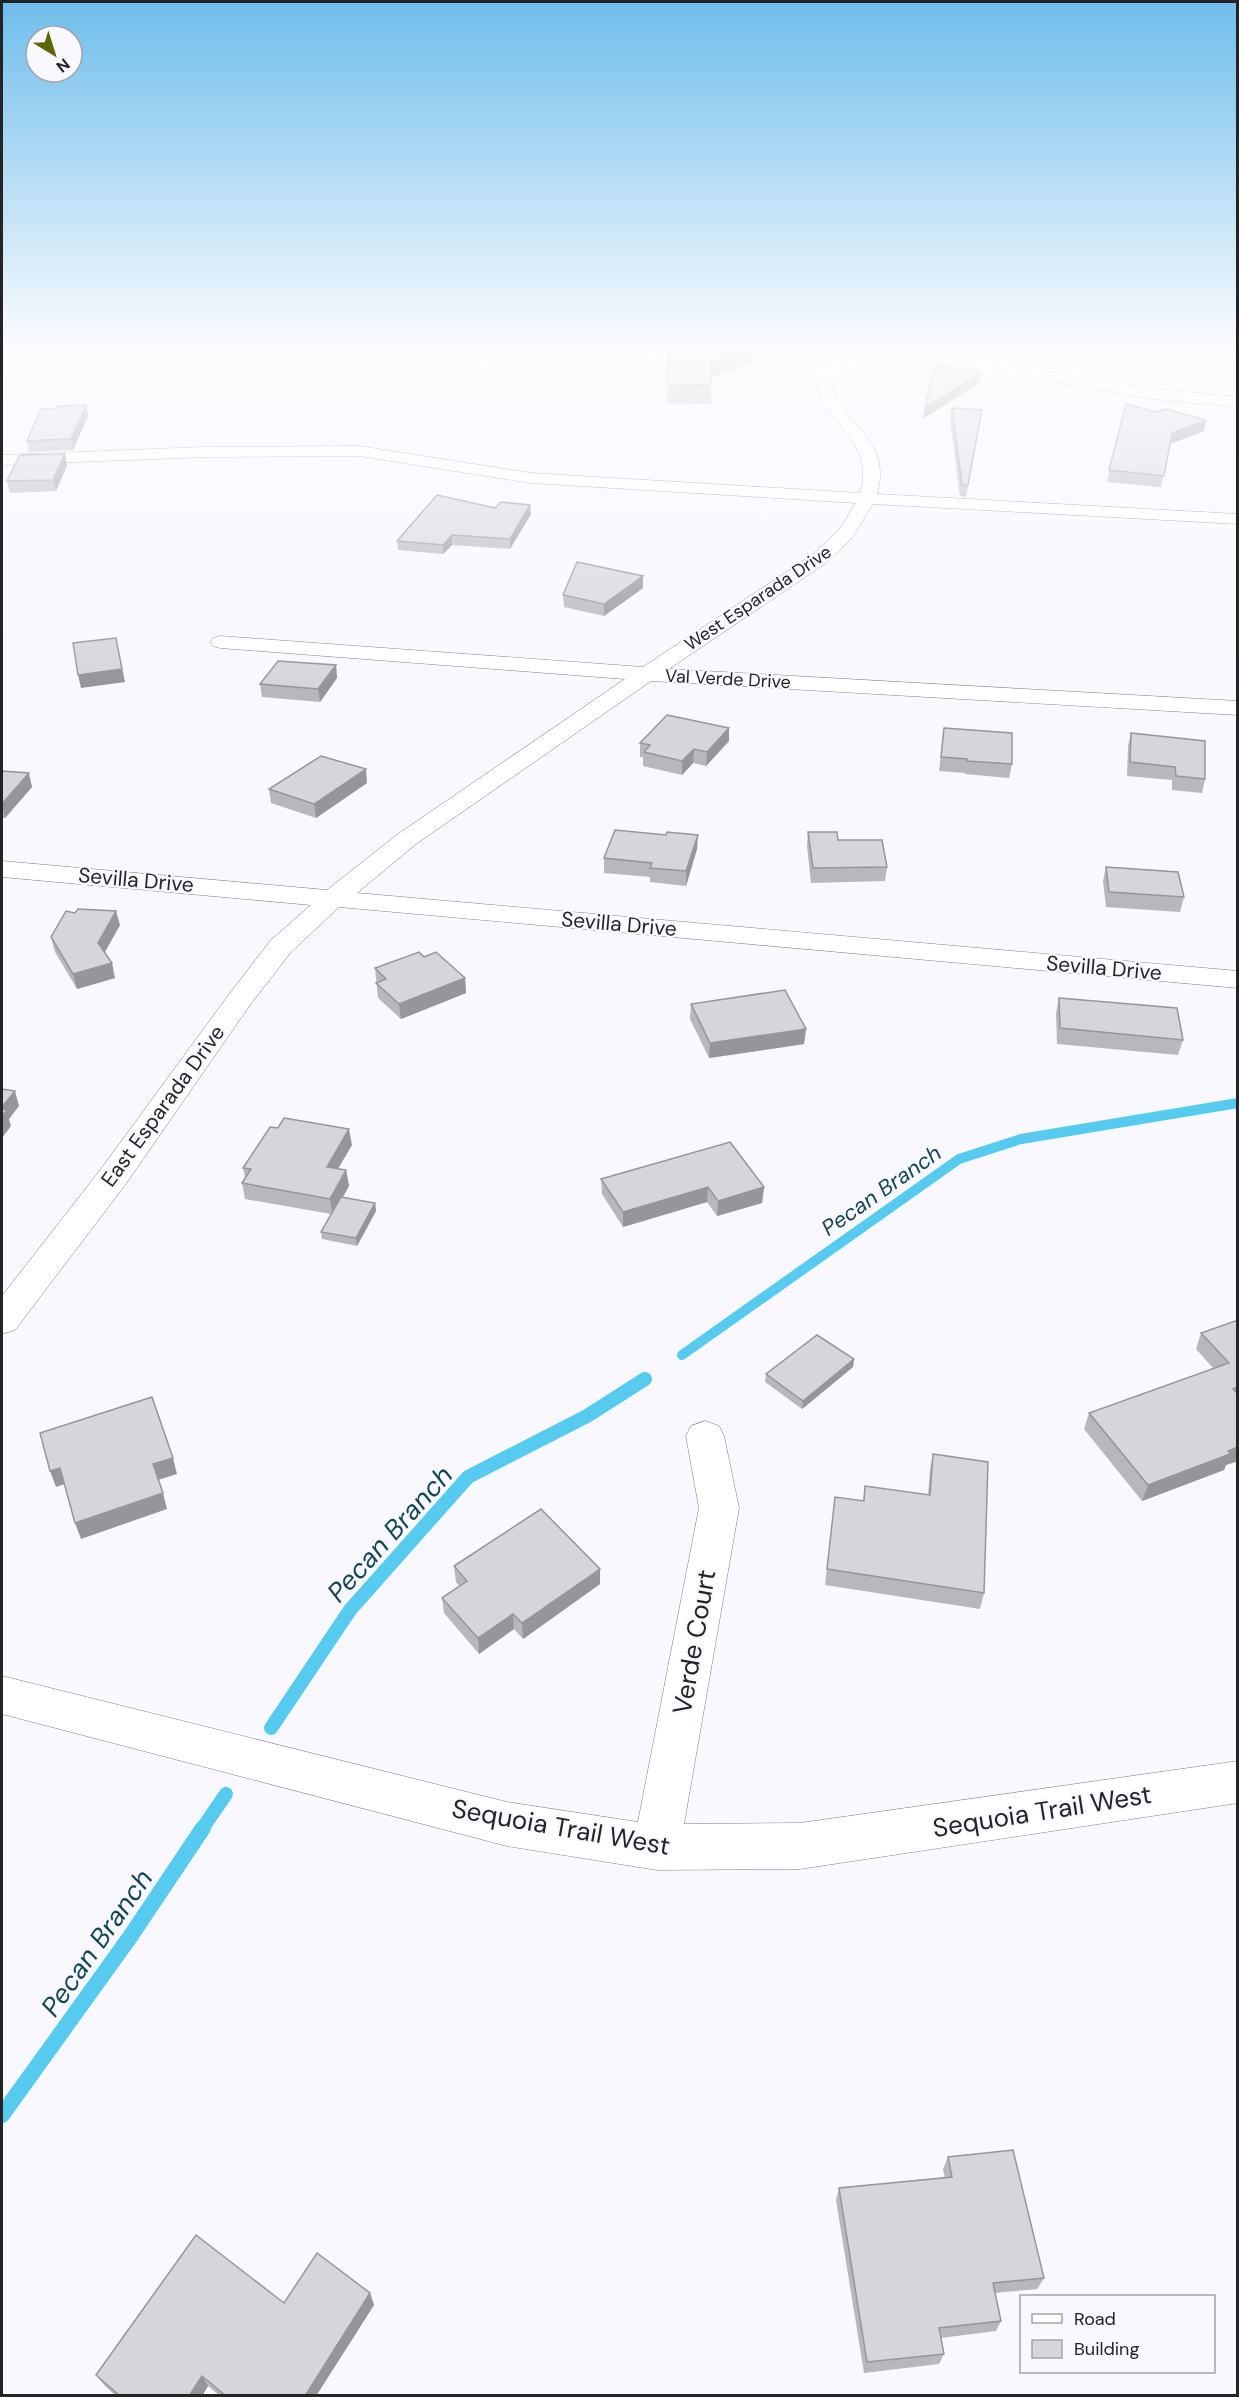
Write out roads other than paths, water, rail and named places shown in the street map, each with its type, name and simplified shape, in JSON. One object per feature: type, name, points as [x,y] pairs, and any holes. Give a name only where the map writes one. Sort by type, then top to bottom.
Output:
[{"type":"street","points":[[418,460],[531,477],[1238,519]]},
{"type":"street","name":"West Esparada Drive","points":[[333,898],[407,839],[645,674],[819,559],[849,531],[867,498],[872,476],[870,460]]},
{"type":"street","name":"Val Verde Drive","points":[[220,642],[645,674],[1238,708]]},
{"type":"street","name":"Sevilla Drive","points":[[2,869],[1238,980]]},
{"type":"street","name":"East Esparada Drive","points":[[2,1321],[113,1177],[240,999],[281,946],[333,898]]},
{"type":"street","name":"Verde Court","points":[[657,1847],[719,1508],[705,1436]]},
{"type":"street","name":"Sequoia Trail West","points":[[2,1695],[507,1824],[657,1847],[800,1846],[1238,1782]]},
{"type":"waterway","name":"Pecan Branch","points":[[682,1355],[959,1159],[1021,1139],[1238,1103]]},
{"type":"waterway","name":"Pecan Branch","points":[[271,1728],[350,1610],[468,1477],[587,1416],[645,1379]]},
{"type":"waterway","name":"Pecan Branch","points":[[202,1829],[226,1794]]},
{"type":"waterway","name":"Pecan Branch","points":[[2,2115],[130,1937],[203,1828]]}]
